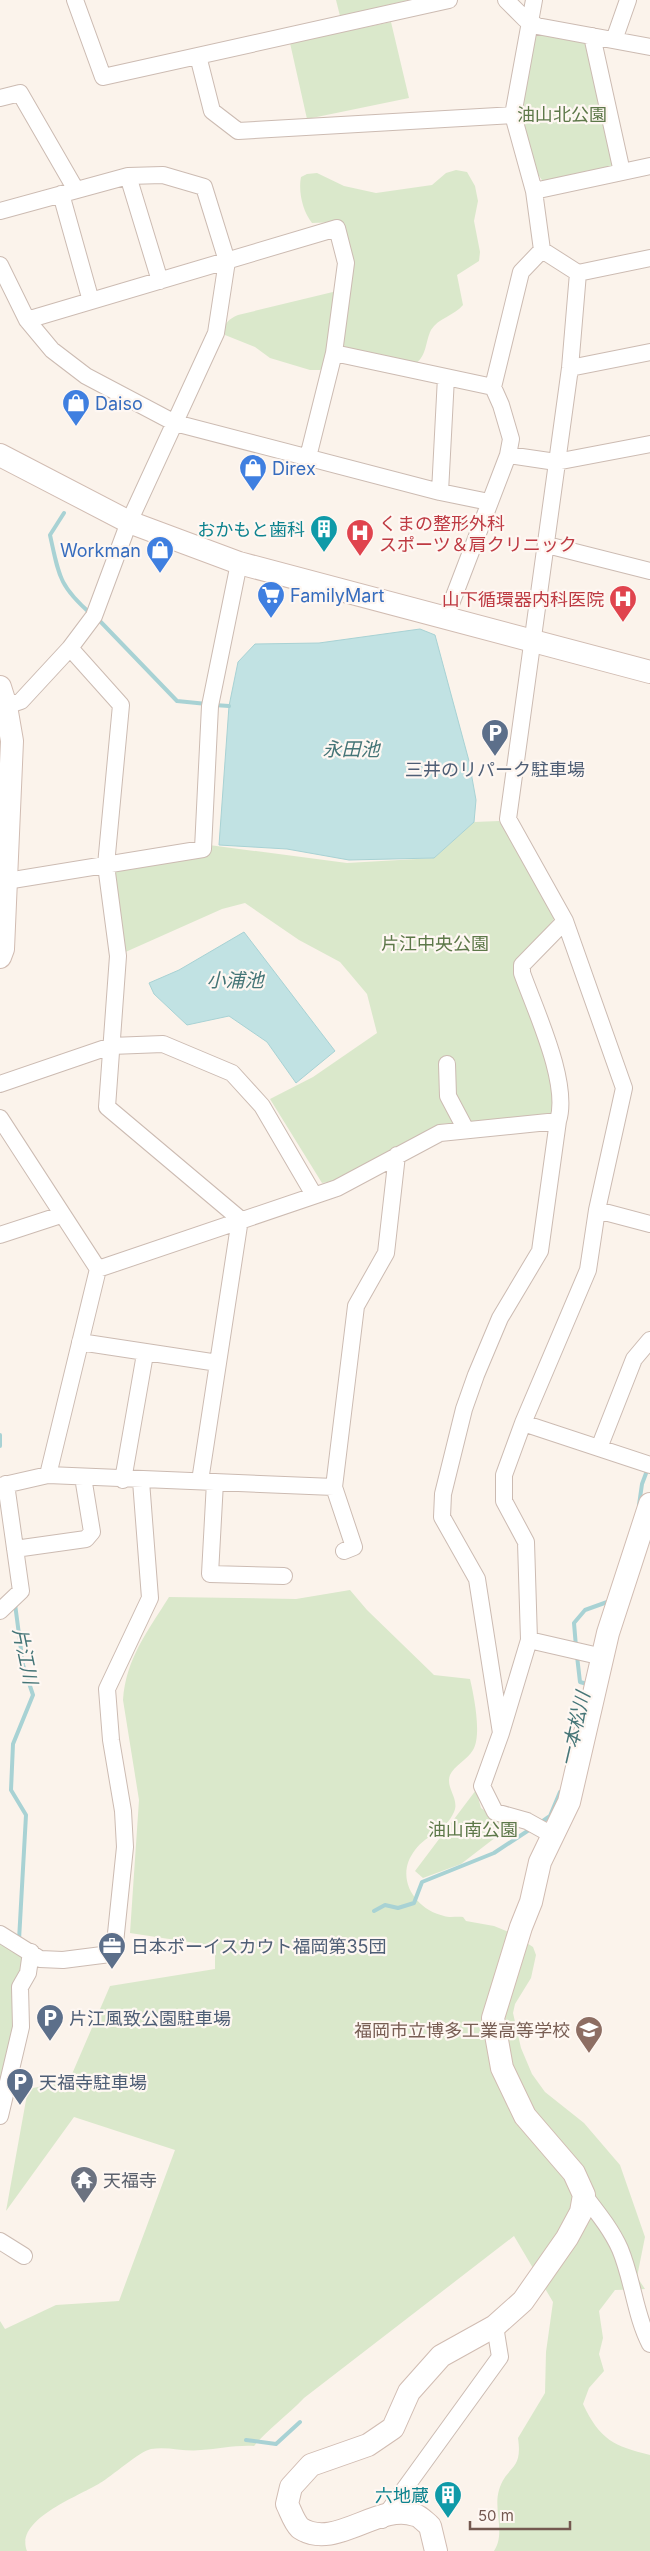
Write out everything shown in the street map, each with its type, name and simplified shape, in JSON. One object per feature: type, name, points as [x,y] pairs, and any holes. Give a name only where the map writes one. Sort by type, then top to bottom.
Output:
[{"type":"street","points":[[74,0],[103,77],[449,0]]},
{"type":"street","points":[[506,0],[529,22],[537,26],[650,47]]},
{"type":"street","points":[[534,0],[513,115],[534,191],[542,250],[578,273],[650,258]]},
{"type":"street","points":[[614,40],[625,1]]},
{"type":"street","points":[[592,36],[622,172]]},
{"type":"street","points":[[198,56],[212,111],[238,131],[513,115]]},
{"type":"street","points":[[0,98],[20,93],[69,192],[91,301]]},
{"type":"street","points":[[534,191],[650,166]]},
{"type":"street","points":[[0,211],[128,176],[163,175],[204,187],[227,261],[216,333],[129,522],[94,616],[70,648],[20,701],[2,700],[12,741],[2,881],[3,949],[0,957]]},
{"type":"street","points":[[128,176],[160,281]]},
{"type":"street","points":[[27,320],[337,228],[346,263],[334,353],[308,457]]},
{"type":"street","points":[[446,617],[508,455],[511,439],[501,405],[493,387],[521,272],[542,250]]},
{"type":"street","points":[[0,265],[27,320],[52,350],[86,376],[175,423],[440,492],[489,502]]},
{"type":"street","points":[[549,1833],[527,1822],[495,1812],[482,1786],[501,1733],[529,1640],[526,1542],[504,1502],[504,1476],[588,1270],[597,1210],[624,1088],[565,921],[508,819],[570,368],[578,273]]},
{"type":"street","points":[[570,368],[650,352]]},
{"type":"street","points":[[334,353],[493,387]]},
{"type":"street","points":[[440,492],[446,377]]},
{"type":"street","points":[[508,455],[556,462],[650,444]]},
{"type":"street","points":[[0,455],[129,522],[239,563],[532,639],[650,672]]},
{"type":"street","points":[[547,545],[650,571]]},
{"type":"street","points":[[2,881],[203,849],[210,706],[239,563]]},
{"type":"street","points":[[70,648],[121,705],[106,865],[118,956],[107,1107],[240,1219]]},
{"type":"street","points":[[501,1733],[477,1580],[442,1517],[443,1494],[464,1408],[476,1375],[500,1318],[540,1251],[561,1111],[558,1077],[522,973],[522,965],[565,921]]},
{"type":"street","points":[[0,1084],[111,1046],[163,1044],[232,1073],[262,1106],[314,1195]]},
{"type":"street","points":[[447,1064],[448,1096],[466,1130]]},
{"type":"street","points":[[0,1118],[98,1269],[48,1475]]},
{"type":"street","points":[[98,1269],[240,1219],[337,1188],[440,1133],[558,1121]]},
{"type":"street","points":[[344,1551],[354,1547],[334,1487],[356,1306],[386,1252],[398,1156]]},
{"type":"street","points":[[597,1210],[650,1224]]},
{"type":"street","points":[[0,1235],[61,1214]]},
{"type":"street","points":[[240,1219],[218,1364],[208,1482],[210,1574],[279,1572]]},
{"type":"street","points":[[599,1448],[634,1359],[650,1340]]},
{"type":"street","points":[[80,1342],[145,1354],[218,1364]]},
{"type":"street","points":[[123,1480],[145,1354]]},
{"type":"street","points":[[524,1423],[646,1463]]},
{"type":"street","points":[[9,1604],[21,1591],[3,1485],[48,1475],[140,1481],[334,1487]]},
{"type":"street","points":[[15,1549],[86,1539],[92,1532],[83,1477]]},
{"type":"street","points":[[0,1934],[40,1958],[63,1960],[110,1954],[115,1943],[125,1847],[123,1812],[110,1731],[107,1689],[150,1598],[140,1481]]},
{"type":"street","points":[[650,1504],[608,1633],[595,1655],[569,1802],[549,1833],[531,1902],[521,1927],[494,2018],[502,2068],[525,2116],[574,2173],[584,2195],[612,2233],[620,2251],[644,2332],[650,2344]]},
{"type":"street","points":[[529,1640],[595,1655]]},
{"type":"street","points":[[0,2116],[21,2027],[20,1987],[28,1973],[31,1952]]},
{"type":"street","points":[[436,2551],[430,2526],[415,2515],[391,2515],[356,2533],[329,2541],[316,2541],[300,2528],[287,2504],[291,2487],[311,2465],[368,2445],[393,2428],[409,2392],[442,2356],[495,2326],[523,2301],[567,2238],[581,2212],[584,2195]]},
{"type":"street","points":[[0,2241],[24,2256]]},
{"type":"street","points":[[382,2520],[500,2357],[495,2326]]},
{"type":"green space","points":[[336,0],[409,0],[340,16]]},
{"type":"green space","points":[[391,22],[409,98],[307,119],[290,43]]},
{"type":"green space","name":"油山北公園","points":[[539,33],[585,41],[614,165],[609,171],[544,183],[537,173],[521,121],[520,108],[532,35]]},
{"type":"green space","points":[[456,170],[467,172],[475,186],[478,201],[474,221],[480,252],[479,261],[457,275],[463,305],[434,326],[418,362],[413,365],[345,351],[320,370],[310,370],[270,358],[255,347],[225,335],[227,322],[238,315],[337,291],[349,285],[353,267],[338,222],[312,223],[302,202],[301,177],[317,173],[344,186],[376,193],[432,185],[446,173]]},
{"type":"green space","name":"片江中央公園","points":[[499,821],[554,912],[554,919],[520,962],[552,1077],[557,1110],[550,1117],[441,1124],[339,1180],[322,1183],[270,1099],[313,1077],[377,1033],[367,994],[340,962],[299,940],[245,903],[222,909],[121,954],[112,879],[116,867],[209,845],[347,863],[434,858],[474,822]]},
{"type":"green space","points":[[350,1590],[367,1610],[434,1675],[470,1679],[477,1725],[476,1743],[471,1753],[450,1775],[449,1784],[455,1803],[454,1812],[446,1824],[415,1850],[409,1860],[406,1871],[407,1881],[416,1899],[433,1912],[446,1917],[463,1917],[466,1921],[494,1926],[511,1933],[533,1947],[536,1955],[531,1978],[515,2004],[513,2013],[521,2048],[532,2074],[545,2092],[584,2123],[620,2165],[645,2237],[637,2277],[645,2289],[615,2290],[599,2311],[603,2338],[599,2354],[604,2371],[589,2388],[583,2404],[596,2426],[609,2440],[650,2455],[650,2551],[494,2551],[499,2537],[497,2505],[499,2490],[502,2482],[516,2463],[519,2449],[518,2438],[545,2393],[546,2352],[553,2302],[514,2236],[304,2398],[254,2446],[195,2450],[157,2448],[146,2451],[105,2480],[51,2510],[39,2519],[30,2529],[26,2539],[27,2551],[0,2551],[0,2321],[5,2329],[56,2305],[119,2301],[175,2150],[74,2117],[6,2211],[28,2089],[69,2081],[110,1986],[215,1969],[215,1946],[130,1933],[139,1800],[123,1700],[128,1671],[146,1633],[169,1597],[296,1599]]},
{"type":"green space","name":"油山南公園","points":[[476,1790],[481,1808],[509,1827],[461,1864],[423,1878],[415,1871]]},
{"type":"green space","points":[[0,1937],[28,1954],[0,2104]]},
{"type":"water","name":"永田池","points":[[420,629],[435,635],[469,761],[476,800],[474,822],[434,858],[349,860],[287,849],[219,845],[229,706],[238,662],[255,644],[319,643]]},
{"type":"water","name":"小浦池","points":[[244,932],[335,1051],[296,1083],[267,1042],[229,1016],[187,1025],[154,994],[149,983],[179,970]]},
{"type":"waterway","points":[[64,513],[50,535],[58,571],[72,596],[91,614]]},
{"type":"waterway","points":[[97,618],[177,701],[207,704]]},
{"type":"waterway","points":[[214,705],[229,706]]},
{"type":"waterway","name":"片江川","points":[[0,1435],[0,1446]]},
{"type":"waterway","name":"一本松川","points":[[639,1505],[642,1484],[648,1468]]},
{"type":"waterway","name":"一本松川","points":[[576,1647],[574,1623],[585,1610],[610,1601]]},
{"type":"waterway","name":"片江川","points":[[15,1604],[23,1665],[33,1695],[13,1744],[11,1790],[26,1815],[19,1940]]},
{"type":"waterway","name":"一本松川","points":[[577,1656],[580,1682],[587,1684],[586,1686]]},
{"type":"waterway","name":"一本松川","points":[[540,1823],[550,1816],[560,1792]]},
{"type":"waterway","name":"一本松川","points":[[374,1911],[385,1905],[398,1908],[414,1903],[422,1882],[494,1853],[532,1828]]},
{"type":"waterway","points":[[246,2440],[276,2444],[300,2422]]},
{"type":"place","name":"Daiso","points":[[76,427]]},
{"type":"place","name":"Direx","points":[[253,492]]},
{"type":"place","name":"おかもと歯科","points":[[324,553]]},
{"type":"place","name":"くまの整形外科 スポーツ＆肩クリニック","points":[[360,557]]},
{"type":"place","name":"Workman","points":[[160,574]]},
{"type":"place","name":"FamilyMart","points":[[271,619]]},
{"type":"place","name":"山下循環器内科医院","points":[[623,623]]},
{"type":"place","name":"三井のリパーク駐車場","points":[[495,757]]},
{"type":"place","name":"日本ボーイスカウト福岡第35団","points":[[112,1970]]},
{"type":"place","name":"片江風致公園駐車場","points":[[50,2042]]},
{"type":"place","name":"福岡市立博多工業高等学校","points":[[589,2054]]},
{"type":"place","name":"天福寺駐車場","points":[[20,2106]]},
{"type":"place","name":"天福寺","points":[[84,2204]]},
{"type":"place","name":"六地蔵","points":[[448,2519]]}]
